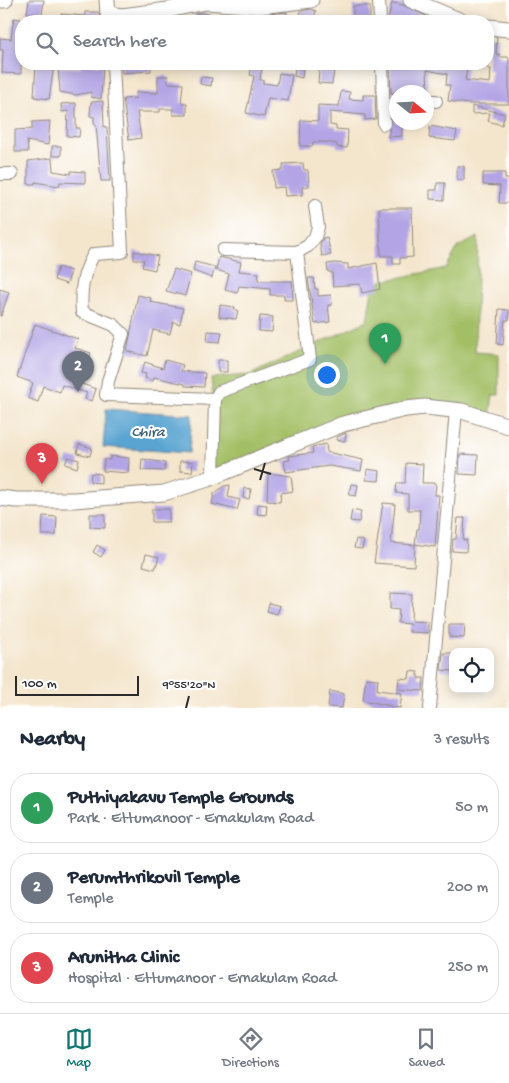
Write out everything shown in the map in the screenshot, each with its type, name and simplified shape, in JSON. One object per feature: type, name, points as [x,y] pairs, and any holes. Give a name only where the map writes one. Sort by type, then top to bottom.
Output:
[{"type":"main road","points":[[0,0],[5,0]]},
{"type":"main road","points":[[130,15],[168,10],[206,2],[248,3],[260,6],[311,0]]},
{"type":"main road","points":[[411,0],[447,15]]},
{"type":"main road","points":[[494,27],[509,29]]},
{"type":"main road","points":[[0,498],[16,500],[66,500],[164,493],[212,477],[343,424],[406,409],[425,407],[456,410],[509,426]]},
{"type":"street","points":[[379,0],[380,15]]},
{"type":"street","points":[[113,70],[122,252],[94,254],[86,267],[80,292],[82,312],[114,325],[123,334],[108,381],[106,395],[215,399]]},
{"type":"street","points":[[382,70],[384,124]]},
{"type":"street","points":[[383,104],[389,104]]},
{"type":"street","points":[[223,250],[297,252],[308,246],[315,237],[318,227],[315,206]]},
{"type":"street","points":[[212,477],[215,399],[221,390],[310,359],[297,252]]},
{"type":"street","points":[[430,708],[456,410]]},
{"type":"green space","points":[[478,237],[475,352],[499,354],[499,395],[493,395],[490,416],[425,403],[204,476],[213,395],[211,378],[249,375],[367,321],[373,283],[446,268],[458,247]]},
{"type":"water","name":"Chira","points":[[106,409],[192,415],[189,453],[103,447]]},
{"type":"building","points":[[29,0],[44,0],[42,15],[27,13]]},
{"type":"building","points":[[392,3],[403,5],[424,15],[389,15]]},
{"type":"building","points":[[353,6],[370,6],[370,15],[353,15]]},
{"type":"building","points":[[311,9],[316,11],[315,15],[300,15],[301,11]]},
{"type":"building","points":[[85,12],[98,12],[99,15],[85,15]]},
{"type":"building","points":[[287,12],[287,15],[261,15]]},
{"type":"building","points":[[201,13],[211,14],[195,15]]},
{"type":"building","points":[[15,18],[15,70],[21,70],[21,74],[2,73],[3,50],[0,50],[0,38],[11,39]]},
{"type":"building","points":[[494,37],[497,37],[496,54],[500,54],[499,57],[509,57],[509,104],[469,104],[448,101],[450,85],[446,85],[447,74],[427,70],[467,70],[465,80],[490,83],[491,70],[494,70]]},
{"type":"building","points":[[36,70],[53,70],[49,99],[34,97]]},
{"type":"building","points":[[58,70],[103,70],[101,99],[91,97],[91,92],[76,95],[60,92]]},
{"type":"building","points":[[122,70],[151,70],[151,71],[122,73]]},
{"type":"building","points":[[251,70],[261,70],[260,80],[263,80],[263,83],[277,85],[279,73],[292,75],[288,101],[268,98],[264,117],[246,113],[254,76],[250,75]]},
{"type":"building","points":[[295,70],[303,70],[302,78],[294,76]]},
{"type":"building","points":[[319,70],[334,71],[332,84],[318,83]]},
{"type":"building","points":[[390,70],[427,70],[428,85],[391,85]]},
{"type":"building","points":[[158,76],[168,76],[168,83],[183,84],[181,103],[187,103],[187,115],[173,115],[173,109],[160,109],[160,112],[137,112],[141,138],[129,140],[123,99],[136,98],[136,92],[158,93]]},
{"type":"building","points":[[201,77],[212,78],[211,86],[200,84]]},
{"type":"building","points":[[341,91],[350,92],[349,99],[363,100],[363,95],[375,95],[376,119],[365,120],[365,115],[330,112],[330,125],[336,126],[336,129],[348,130],[347,148],[337,147],[337,144],[326,142],[313,142],[313,146],[300,146],[301,120],[318,121],[318,105],[339,106]]},
{"type":"building","points":[[103,101],[104,127],[107,127],[110,181],[101,181],[96,124],[94,124],[94,117],[90,116],[91,102]]},
{"type":"building","points":[[76,103],[76,128],[80,128],[79,137],[67,136],[68,111],[62,112],[61,104]]},
{"type":"building","points":[[472,106],[505,114],[502,125],[488,121],[490,113],[472,114]]},
{"type":"building","points":[[50,121],[48,145],[27,141],[28,152],[15,152],[15,130],[32,129],[32,122]]},
{"type":"building","points":[[434,127],[457,131],[455,141],[429,138],[430,130],[434,130]]},
{"type":"building","points":[[389,130],[402,130],[402,136],[388,137]]},
{"type":"building","points":[[52,146],[61,146],[61,156],[52,156]]},
{"type":"building","points":[[52,158],[53,171],[71,174],[71,171],[85,172],[85,183],[60,182],[59,186],[35,182],[35,184],[28,184],[28,161]]},
{"type":"building","points":[[303,163],[304,170],[308,170],[309,186],[302,187],[302,195],[285,196],[284,187],[274,188],[273,171],[283,170],[283,164]]},
{"type":"building","points":[[457,166],[464,166],[464,180],[457,180]]},
{"type":"building","points":[[483,173],[505,173],[505,179],[509,179],[508,203],[499,203],[500,186],[483,185]]},
{"type":"building","points":[[437,183],[445,183],[444,200],[430,199],[430,190],[437,190]]},
{"type":"building","points":[[379,208],[412,208],[413,257],[400,258],[400,264],[393,264],[393,256],[381,256]]},
{"type":"building","points":[[327,237],[331,255],[322,256],[320,244],[323,238]]},
{"type":"building","points":[[134,251],[158,256],[155,270],[142,267],[144,260],[134,260]]},
{"type":"building","points":[[219,257],[241,262],[239,271],[259,273],[258,281],[292,281],[293,300],[284,300],[284,295],[270,295],[270,289],[239,286],[237,293],[225,290],[229,274],[216,270]]},
{"type":"building","points":[[195,262],[215,267],[212,278],[193,271]]},
{"type":"building","points":[[377,263],[380,289],[362,293],[360,284],[333,286],[332,272],[328,272],[327,264],[348,264],[348,269]]},
{"type":"building","points":[[58,267],[71,271],[67,284],[54,280]]},
{"type":"building","points":[[174,269],[191,274],[185,296],[166,291]]},
{"type":"building","points":[[308,278],[314,278],[315,289],[318,289],[318,296],[331,295],[332,305],[328,305],[330,322],[315,324]]},
{"type":"building","points":[[0,289],[9,292],[1,316],[0,316]]},
{"type":"building","points":[[138,295],[151,298],[150,302],[183,308],[180,324],[173,322],[170,334],[153,330],[147,356],[127,351]]},
{"type":"building","points":[[220,305],[235,307],[234,310],[238,310],[236,319],[219,317]]},
{"type":"building","points":[[499,309],[509,310],[509,320],[505,320],[503,345],[497,344]]},
{"type":"building","points":[[260,316],[273,317],[272,332],[259,331]]},
{"type":"building","points":[[35,324],[78,339],[75,348],[91,353],[82,384],[96,389],[92,401],[85,399],[87,393],[62,385],[60,392],[43,386],[38,402],[28,398],[33,383],[17,377]]},
{"type":"building","points":[[208,331],[222,332],[220,342],[207,341]]},
{"type":"building","points":[[165,360],[183,365],[181,371],[205,373],[204,387],[185,386],[185,384],[154,377],[153,381],[145,378],[146,374],[141,373],[145,362],[163,368]]},
{"type":"building","points":[[218,360],[227,360],[227,372],[218,372]]},
{"type":"building","points":[[346,433],[345,441],[337,440],[337,437]]},
{"type":"building","points":[[79,444],[92,448],[90,456],[77,453]]},
{"type":"building","points":[[326,444],[327,452],[363,460],[361,471],[329,466],[286,472],[284,461],[290,460],[289,456],[313,453],[312,447]]},
{"type":"building","points":[[460,454],[478,455],[477,475],[459,474]]},
{"type":"building","points":[[110,456],[129,458],[128,473],[103,471],[104,459],[110,460]]},
{"type":"building","points":[[68,457],[79,460],[77,468],[65,464]]},
{"type":"building","points":[[142,459],[165,463],[164,471],[141,470]]},
{"type":"building","points":[[180,461],[193,462],[192,472],[180,471]]},
{"type":"building","points":[[406,463],[423,464],[422,483],[436,483],[435,495],[439,495],[435,547],[415,544],[417,529],[419,529],[420,510],[408,510],[408,494],[396,493],[397,483],[405,483]]},
{"type":"building","points":[[367,469],[380,471],[379,481],[366,480]]},
{"type":"building","points":[[91,473],[101,474],[101,483],[90,482]]},
{"type":"building","points":[[268,473],[291,476],[293,491],[281,493],[280,502],[267,501]]},
{"type":"building","points":[[351,484],[358,485],[356,496],[349,495]]},
{"type":"building","points":[[230,485],[228,497],[240,500],[237,510],[212,504],[214,494],[224,486]]},
{"type":"building","points":[[244,488],[251,489],[249,499],[243,498]]},
{"type":"building","points":[[383,503],[395,504],[391,543],[415,545],[414,566],[374,563]]},
{"type":"building","points":[[258,504],[267,505],[266,515],[257,514]]},
{"type":"building","points":[[152,509],[169,509],[169,522],[152,522]]},
{"type":"building","points":[[352,510],[361,512],[359,522],[350,521]]},
{"type":"building","points":[[90,514],[105,514],[105,528],[90,527]]},
{"type":"building","points":[[43,516],[57,517],[56,535],[42,535]]},
{"type":"building","points":[[458,518],[465,518],[463,540],[467,540],[466,552],[452,551],[453,539],[456,539]]},
{"type":"building","points":[[356,539],[364,541],[362,549],[354,548]]},
{"type":"building","points":[[97,545],[105,550],[101,557],[93,552]]},
{"type":"building","points":[[146,554],[159,557],[155,569],[143,566]]},
{"type":"building","points":[[390,593],[412,594],[411,621],[428,622],[428,633],[409,632],[410,624],[398,623],[399,610],[390,609]]},
{"type":"building","points":[[269,603],[280,606],[277,614],[267,611]]},
{"type":"building","points":[[449,624],[465,624],[464,638],[449,637]]},
{"type":"building","points":[[443,653],[449,653],[449,671],[441,670]]},
{"type":"building","points":[[410,671],[418,672],[418,678],[424,678],[423,691],[398,689],[399,678],[409,679]]},
{"type":"building","points":[[366,678],[378,679],[377,690],[402,693],[400,708],[363,700]]},
{"type":"building","points":[[330,691],[344,694],[342,708],[328,707]]},
{"type":"place","name":"Puthiyakavu Temple Grounds","points":[[385,364]]},
{"type":"place","name":"Perumthrikovil Temple","points":[[78,392]]},
{"type":"place","name":"Arunitha Clinic","points":[[42,484]]}]
